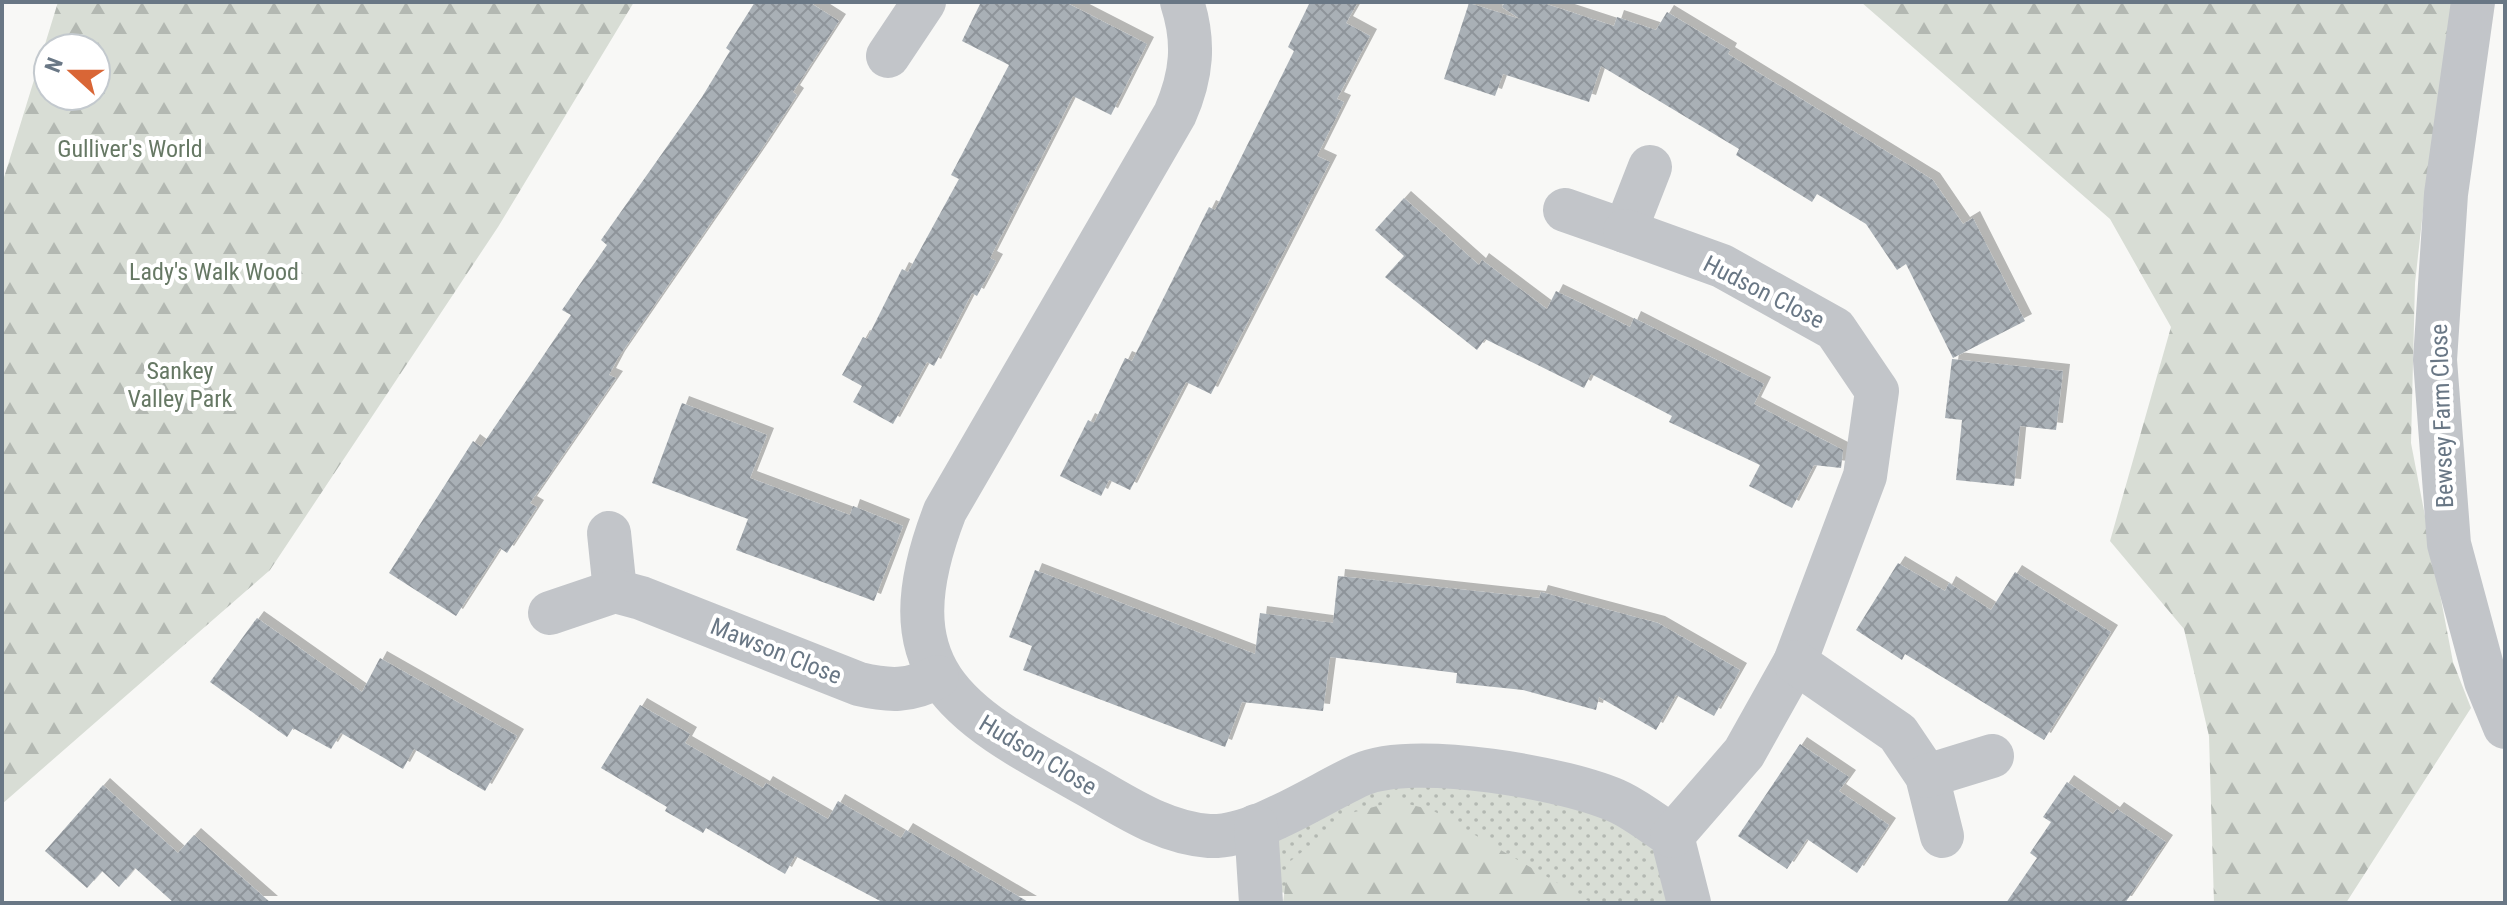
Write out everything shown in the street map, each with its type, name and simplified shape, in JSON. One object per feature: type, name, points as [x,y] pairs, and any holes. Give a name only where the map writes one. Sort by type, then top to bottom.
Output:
[{"type":"street","points":[[888,56],[924,2]]},
{"type":"street","points":[[937,677],[921,593],[929,551],[945,511],[1175,114],[1191,61],[1189,23],[1182,2]]},
{"type":"street","name":"Bewsey Farm Close","points":[[2473,2],[2446,194],[2435,360],[2449,544],[2486,681],[2505,727]]},
{"type":"street","points":[[1625,231],[1650,167]]},
{"type":"street","name":"Hudson Close","points":[[937,677],[980,722],[1163,827],[1211,836],[1256,826],[1364,773],[1441,764],[1518,774],[1620,802],[1672,836],[1744,753],[1795,662],[1865,476],[1877,391],[1835,329],[1722,266],[1565,210]]},
{"type":"street","points":[[550,613],[615,591],[609,533]]},
{"type":"street","name":"Mawson Close","points":[[615,591],[641,598],[859,684],[888,691],[915,689],[937,677]]},
{"type":"street","points":[[1795,662],[1898,733],[1927,776],[1942,836]]},
{"type":"street","points":[[1927,776],[1992,756]]},
{"type":"street","points":[[1256,826],[1261,903]]},
{"type":"street","points":[[1672,836],[1689,903]]},
{"type":"green space","name":"Lady's Walk Wood","points":[[58,2],[634,2],[498,227],[270,570],[2,804],[2,184],[32,86],[32,112],[112,112],[112,32],[49,32]]},
{"type":"green space","points":[[1861,2],[2453,2],[2415,283],[2411,443],[2453,662],[2471,708],[2346,903],[2214,903],[2209,736],[2184,629],[2110,541],[2171,327],[2110,219]]},
{"type":"green space","points":[[1441,764],[1672,836],[1685,903],[1371,903],[1262,890],[1256,826]]},
{"type":"green space","points":[[1396,801],[1432,810],[1592,903],[1283,903],[1288,863],[1351,813]]},
{"type":"building","points":[[755,2],[809,2],[839,21],[793,92],[797,95],[763,147],[618,358],[609,375],[616,378],[530,503],[537,507],[507,553],[500,548],[456,616],[389,573],[473,441],[481,447],[571,315],[562,310],[607,245],[601,240],[702,97],[730,51],[726,48]]},
{"type":"building","points":[[981,2],[1065,2],[1147,44],[1111,115],[1073,96],[990,258],[996,261],[977,296],[972,293],[934,366],[927,362],[893,424],[853,402],[862,386],[842,375],[863,337],[867,339],[902,269],[908,272],[959,179],[951,175],[1009,65],[962,41]]},
{"type":"building","points":[[1310,2],[1358,2],[1346,23],[1370,36],[1337,99],[1344,102],[1317,156],[1330,162],[1211,394],[1186,382],[1130,490],[1109,480],[1101,496],[1060,476],[1088,420],[1094,423],[1125,358],[1132,361],[1209,207],[1215,210],[1294,51],[1288,47]]},
{"type":"building","points":[[1505,2],[1540,2],[1614,26],[1617,17],[1656,30],[1667,12],[1730,50],[1728,54],[1933,180],[1963,224],[1973,218],[2025,321],[1953,358],[1906,264],[1897,270],[1866,224],[1817,194],[1812,202],[1736,155],[1739,149],[1601,66],[1589,102],[1503,74],[1495,96],[1444,79],[1469,3],[1520,19],[1502,7]]},
{"type":"building","points":[[1404,198],[1479,265],[1482,260],[1547,309],[1556,291],[1630,327],[1634,318],[1764,384],[1754,404],[1843,450],[1841,468],[1814,465],[1792,508],[1749,486],[1760,465],[1669,422],[1672,416],[1591,374],[1584,388],[1485,339],[1477,350],[1385,277],[1404,256],[1375,230]]},
{"type":"building","points":[[1952,359],[2063,371],[2056,430],[2020,426],[2014,486],[1956,480],[1962,420],[1945,418]]},
{"type":"building","points":[[682,403],[767,435],[750,478],[850,515],[853,506],[903,526],[874,601],[736,550],[748,519],[652,483]]},
{"type":"building","points":[[1898,563],[1945,591],[1949,583],[1991,610],[2015,572],[2111,632],[2044,740],[1905,654],[1902,660],[1856,630]]},
{"type":"building","points":[[1035,570],[1255,654],[1260,613],[1333,623],[1338,576],[1539,598],[1541,592],[1658,623],[1740,670],[1714,716],[1676,695],[1656,730],[1599,697],[1596,710],[1523,690],[1456,683],[1457,673],[1330,657],[1323,711],[1242,702],[1225,747],[1023,670],[1032,646],[1009,637]]},
{"type":"building","points":[[257,618],[362,692],[380,658],[517,736],[485,791],[414,749],[403,769],[341,733],[331,749],[293,728],[287,737],[210,682]]},
{"type":"building","points":[[640,705],[690,734],[685,743],[763,788],[766,783],[828,819],[838,801],[901,838],[906,830],[1030,903],[884,903],[795,856],[785,874],[706,828],[703,833],[665,811],[667,807],[601,768]]},
{"type":"building","points":[[1800,744],[1849,777],[1839,791],[1889,825],[1857,873],[1807,839],[1787,869],[1738,836]]},
{"type":"building","points":[[2067,782],[2113,814],[2117,809],[2166,842],[2125,903],[2006,903],[2037,858],[2030,853],[2051,822],[2043,817]]},
{"type":"building","points":[[103,785],[178,853],[194,835],[271,903],[174,903],[135,868],[119,887],[102,871],[87,888],[45,851]]},
{"type":"park label","name":"Gulliver's World","points":[[130,149]]},
{"type":"park label","name":"Sankey Valley Park","points":[[180,385]]}]
